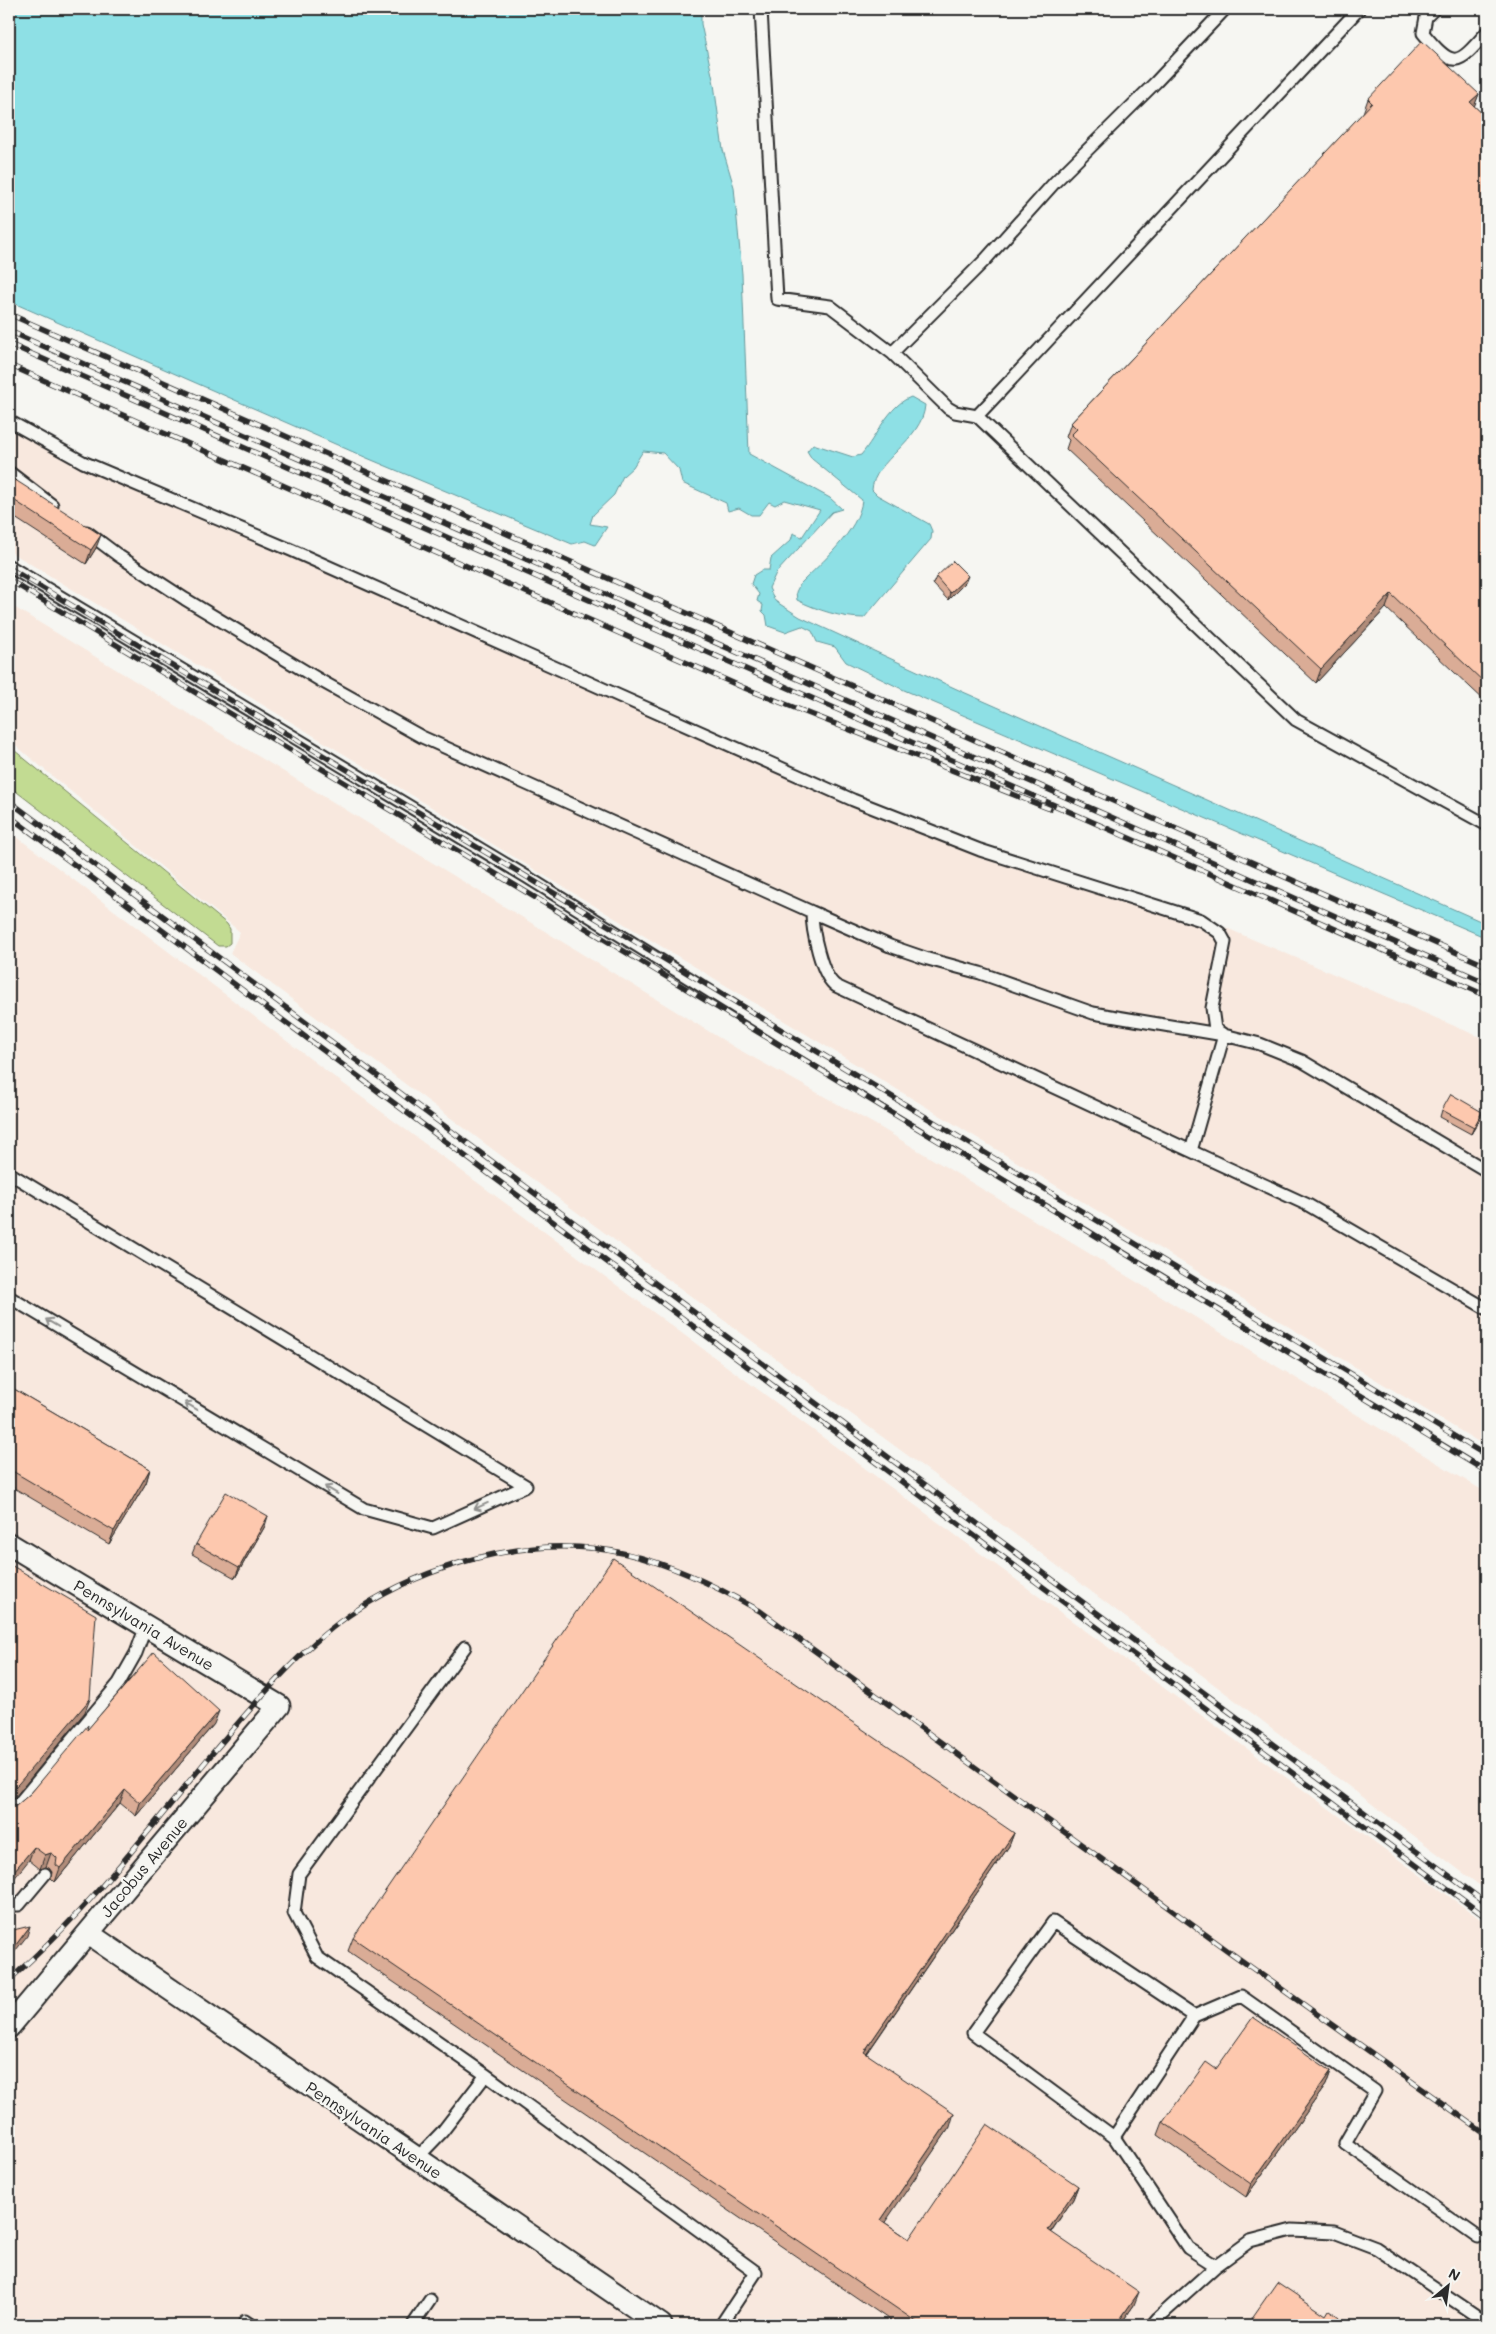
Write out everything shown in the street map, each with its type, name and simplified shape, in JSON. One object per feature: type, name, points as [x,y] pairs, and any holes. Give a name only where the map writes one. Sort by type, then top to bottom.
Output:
[{"type":"street","name":"Pennsylvania Avenue","points":[[9,1544],[279,1706]]},
{"type":"street","name":"Jacobus Avenue","points":[[9,2027],[279,1706]]},
{"type":"street","name":"Pennsylvania Avenue","points":[[89,1934],[661,2325]]},
{"type":"lane","points":[[761,9],[777,299],[830,306],[892,353],[948,408],[955,412],[977,416],[1296,720],[1487,825]]},
{"type":"lane","points":[[892,353],[986,259],[1055,182],[1156,82],[1225,9]]},
{"type":"lane","points":[[977,416],[1359,9]]},
{"type":"lane","points":[[1434,9],[1426,18],[1423,33],[1445,57],[1452,60],[1465,57],[1487,32]]},
{"type":"lane","points":[[9,421],[83,462],[300,554],[853,800],[980,850],[1201,920],[1220,933],[1225,942],[1212,1013],[1214,1027],[1224,1035]]},
{"type":"lane","points":[[9,472],[61,512]]},
{"type":"lane","points":[[75,523],[119,556],[185,600],[384,718],[439,745],[890,946],[928,959],[980,973],[1093,1013],[1224,1035],[1260,1044],[1302,1061],[1487,1171]]},
{"type":"lane","points":[[9,566],[527,877],[796,1045],[1487,1462]]},
{"type":"lane","points":[[812,912],[812,926],[827,976],[836,986],[1308,1205],[1487,1309]]},
{"type":"lane","points":[[1191,1151],[1224,1035]]},
{"type":"lane","points":[[9,1173],[526,1486],[433,1528],[364,1509],[9,1297]]},
{"type":"lane","points":[[9,1812],[20,1802],[119,1683],[136,1653],[146,1626]]},
{"type":"lane","points":[[465,1647],[299,1874],[294,1913],[317,1957],[486,2074],[756,2272],[721,2325]]},
{"type":"lane","points":[[9,1905],[19,1905],[45,1874]]},
{"type":"lane","points":[[1194,2016],[1053,1922],[973,2033],[1114,2137],[1188,2248],[1216,2266]]},
{"type":"lane","points":[[1114,2137],[1194,2016],[1241,1996],[1375,2091],[1345,2143],[1478,2237]]},
{"type":"lane","points":[[416,2159],[442,2132],[486,2074]]},
{"type":"lane","points":[[1152,2325],[1216,2266],[1250,2241],[1292,2230],[1334,2232],[1376,2248],[1487,2323]]},
{"type":"lane","points":[[413,2325],[430,2300]]},
{"type":"shaded area","points":[[9,413],[80,453],[964,841],[1180,908],[1487,1040],[1487,1447],[9,551]]},
{"type":"shaded area","points":[[9,604],[736,1048],[876,1125],[1487,1493],[1487,1891],[1035,1549],[590,1222],[230,953],[240,932],[9,740]]},
{"type":"shaded area","points":[[9,831],[333,1076],[1068,1618],[1487,1924],[1487,2325],[9,2325]]},
{"type":"green space","points":[[9,746],[227,924],[230,929],[230,943],[226,946],[218,946],[9,786]]},
{"type":"water","points":[[9,9],[701,9],[701,24],[714,84],[723,150],[734,187],[742,274],[749,454],[830,498],[842,509],[832,512],[776,573],[769,588],[775,601],[800,617],[961,691],[1487,924],[1487,938],[904,690],[846,662],[835,647],[817,642],[812,631],[802,626],[785,632],[768,626],[766,615],[762,611],[763,605],[757,601],[759,594],[751,584],[754,575],[762,570],[769,570],[771,558],[791,540],[793,533],[802,537],[820,510],[784,500],[775,505],[769,502],[759,515],[751,515],[739,508],[728,511],[726,503],[682,483],[679,470],[663,453],[643,451],[633,467],[623,476],[614,495],[593,515],[590,524],[607,527],[595,545],[585,541],[572,544],[367,458],[9,301]]},
{"type":"water","points":[[911,397],[925,405],[922,418],[908,440],[880,469],[874,479],[872,490],[877,495],[929,524],[932,531],[931,539],[864,618],[830,613],[797,600],[796,592],[800,584],[847,535],[859,512],[862,500],[812,459],[807,451],[813,444],[853,457],[861,455],[889,414],[903,401]]},
{"type":"building","points":[[1422,41],[1479,94],[1470,102],[1487,118],[1487,685],[1391,594],[1321,669],[1071,435],[1077,429],[1071,423],[1372,103],[1368,99]]},
{"type":"building","points":[[9,476],[101,535],[91,550],[9,497]]},
{"type":"building","points":[[953,561],[968,576],[950,593],[936,577]]},
{"type":"building","points":[[1451,1094],[1482,1112],[1474,1127],[1442,1110]]},
{"type":"building","points":[[9,1386],[150,1469],[114,1531],[9,1469]]},
{"type":"building","points":[[226,1492],[268,1516],[239,1568],[196,1544]]},
{"type":"building","points":[[613,1558],[1014,1833],[864,2052],[954,2113],[881,2220],[909,2239],[987,2124],[1078,2186],[1048,2230],[1139,2292],[1116,2325],[921,2325],[353,1938]]},
{"type":"building","points":[[9,1564],[96,1615],[90,1699],[9,1793]]},
{"type":"building","points":[[154,1652],[219,1711],[140,1803],[125,1790],[60,1868],[56,1865],[57,1858],[54,1855],[51,1853],[45,1855],[34,1847],[9,1877],[9,1804],[16,1806],[31,1793],[88,1725],[87,1730]]},
{"type":"building","points":[[30,1926],[9,1954],[9,1931]]},
{"type":"building","points":[[1253,2017],[1331,2071],[1251,2184],[1163,2122],[1206,2062],[1216,2069]]},
{"type":"building","points":[[1277,2282],[1326,2315],[1329,2310],[1351,2325],[1247,2325]]},
{"type":"railway","points":[[9,314],[1487,966]]},
{"type":"railway","points":[[9,331],[1487,983]]},
{"type":"railway","points":[[9,344],[1487,996]]},
{"type":"railway","points":[[9,365],[742,687],[1050,809]]},
{"type":"railway","points":[[9,568],[636,942],[1487,1456]]},
{"type":"railway","points":[[9,580],[1487,1472]]},
{"type":"railway","points":[[9,801],[1487,1904]]},
{"type":"railway","points":[[9,816],[1487,1918]]},
{"type":"railway","points":[[9,1980],[38,1954],[117,1869],[216,1749],[282,1674],[318,1639],[337,1624],[371,1601],[400,1586],[461,1562],[518,1550],[555,1547],[590,1548],[624,1553],[657,1563],[690,1576],[760,1611],[1231,1953],[1487,2135]]}]
